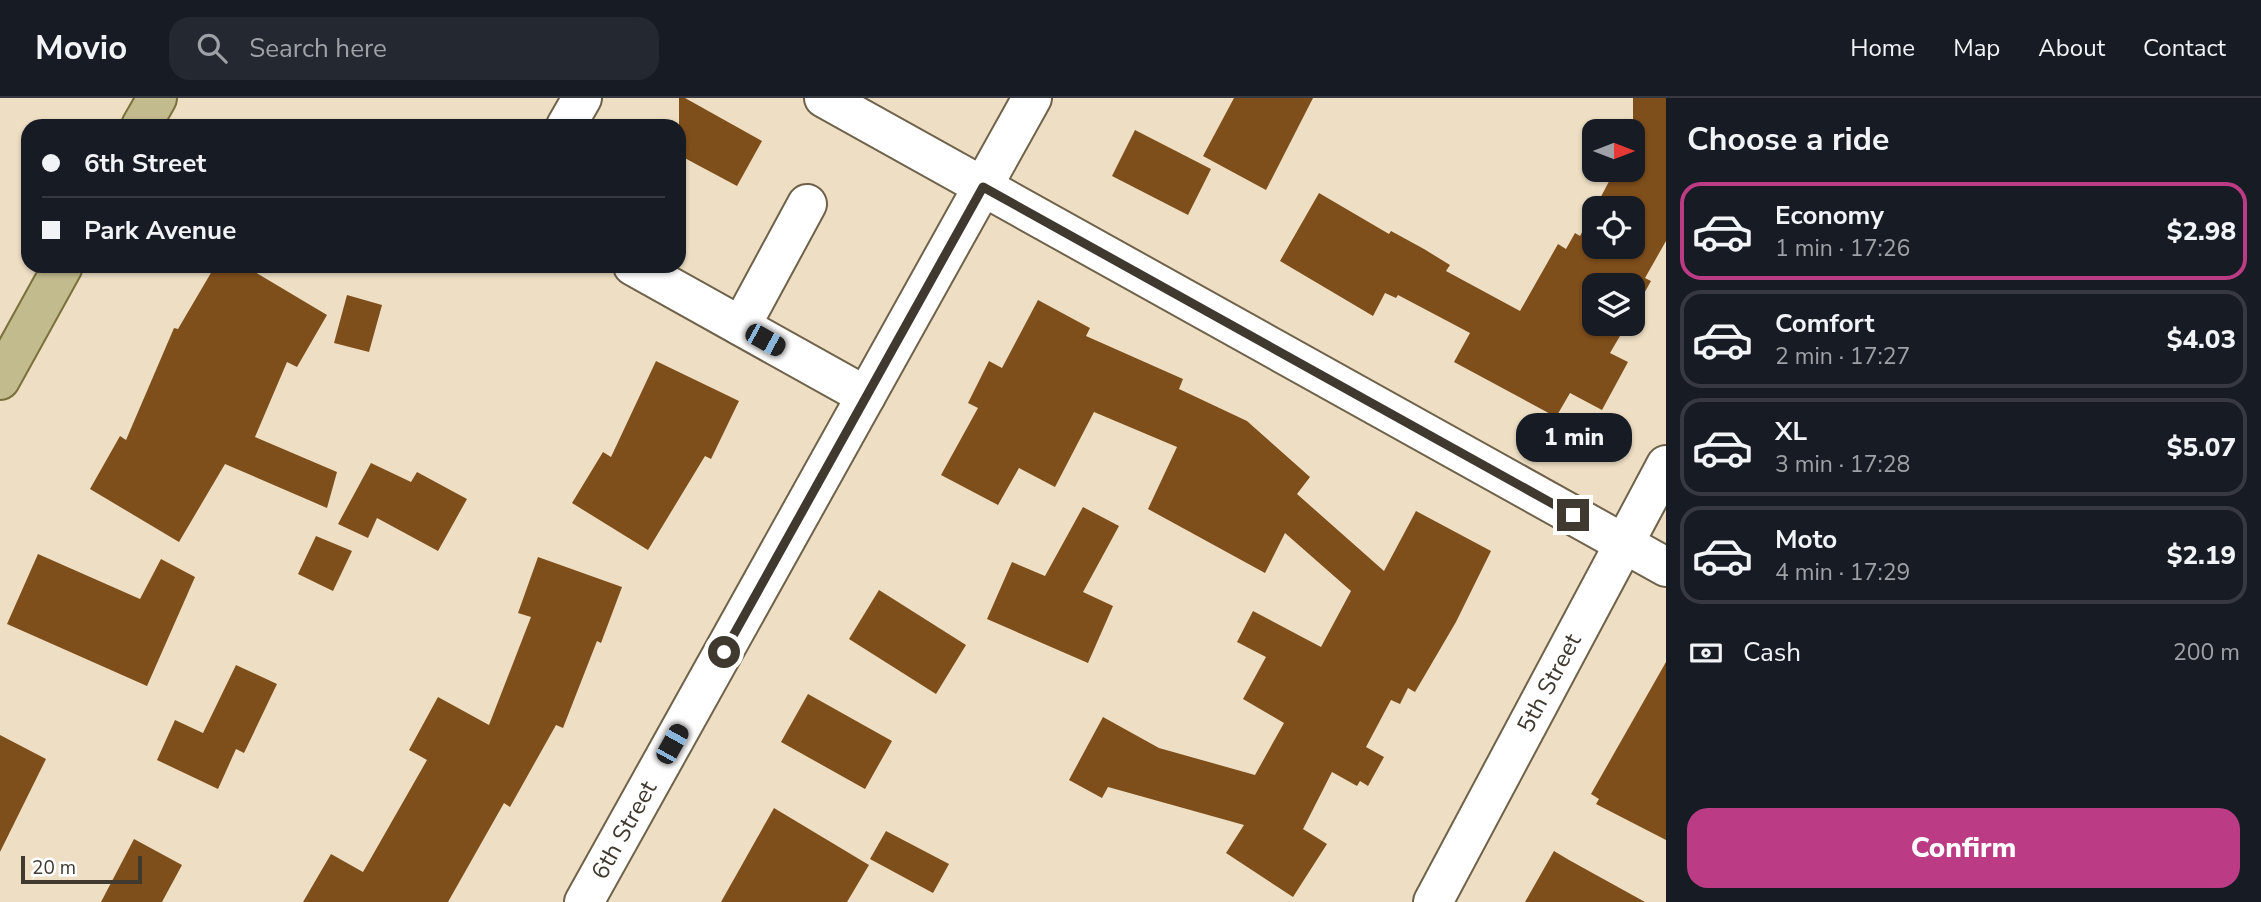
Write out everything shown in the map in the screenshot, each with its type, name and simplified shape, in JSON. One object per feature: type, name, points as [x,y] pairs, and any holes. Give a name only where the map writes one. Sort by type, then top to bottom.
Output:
[{"type":"main road","points":[[145,119],[157,98]]},
{"type":"main road","points":[[0,380],[60,273]]},
{"type":"street","points":[[570,119],[582,98]]},
{"type":"street","points":[[824,98],[1666,566]]},
{"type":"street","name":"6th Street","points":[[584,902],[1032,98]]},
{"type":"street","points":[[741,326],[807,204]]},
{"type":"street","points":[[646,273],[866,396]]},
{"type":"street","name":"5th Street","points":[[1433,902],[1666,465]]},
{"type":"building","points":[[679,98],[685,98],[762,141],[737,186],[686,159],[686,119],[679,119]]},
{"type":"building","points":[[1234,98],[1313,98],[1266,190],[1203,156]]},
{"type":"building","points":[[1633,98],[1666,98],[1666,241],[1645,278],[1645,273],[1582,273],[1582,336],[1620,336],[1610,353],[1628,362],[1602,410],[1570,393],[1556,417],[1454,362],[1470,333],[1398,295],[1396,298],[1385,293],[1373,316],[1280,261],[1319,193],[1389,234],[1391,231],[1424,249],[1450,265],[1446,271],[1520,311],[1558,244],[1566,249],[1575,233],[1580,236],[1582,232],[1582,259],[1645,259],[1645,196],[1601,196],[1609,182],[1645,182],[1645,119],[1633,119]]},
{"type":"building","points":[[1135,130],[1211,169],[1188,215],[1112,176]]},
{"type":"building","points":[[211,273],[257,273],[327,315],[297,367],[287,362],[255,437],[337,472],[327,508],[225,464],[179,542],[90,489],[120,436],[126,440],[174,328],[178,329]]},
{"type":"building","points":[[1645,278],[1651,281],[1645,292]]},
{"type":"building","points":[[347,295],[382,305],[369,352],[334,343]]},
{"type":"building","points":[[1038,300],[1090,328],[1086,336],[1183,379],[1179,389],[1247,421],[1310,477],[1297,494],[1384,571],[1416,511],[1491,551],[1456,622],[1415,692],[1408,688],[1400,704],[1391,700],[1366,747],[1384,757],[1368,786],[1360,781],[1357,786],[1332,772],[1303,829],[1327,844],[1293,897],[1226,853],[1244,825],[1108,787],[1102,798],[1069,780],[1103,717],[1159,748],[1255,775],[1284,723],[1243,699],[1266,657],[1237,642],[1253,611],[1321,647],[1351,591],[1285,533],[1265,573],[1148,509],[1177,447],[1094,412],[1055,487],[1019,468],[998,505],[941,475],[978,408],[968,403],[989,361],[1002,368]]},
{"type":"building","points":[[656,361],[739,401],[711,459],[705,456],[648,550],[572,503],[603,452],[611,457]]},
{"type":"building","points":[[371,463],[411,482],[417,472],[467,499],[438,551],[377,518],[368,538],[338,524]]},
{"type":"building","points":[[1083,507],[1119,526],[1083,592],[1113,606],[1088,663],[987,619],[1012,562],[1045,576]]},
{"type":"building","points":[[316,536],[352,551],[333,591],[298,574]]},
{"type":"building","points":[[38,554],[140,599],[161,559],[195,577],[147,686],[7,624]]},
{"type":"building","points":[[538,557],[622,587],[601,643],[597,641],[563,728],[556,725],[510,807],[504,803],[448,902],[303,902],[331,854],[363,872],[427,760],[409,750],[438,697],[489,725],[531,617],[518,613]]},
{"type":"building","points":[[879,590],[966,645],[936,694],[849,639]]},
{"type":"building","points":[[1666,662],[1666,840],[1596,804],[1599,799],[1591,794]]},
{"type":"building","points":[[236,665],[277,684],[244,753],[236,749],[218,789],[157,760],[175,720],[203,733]]},
{"type":"building","points":[[808,694],[892,741],[865,789],[781,742]]},
{"type":"building","points":[[0,735],[46,759],[0,852]]},
{"type":"building","points":[[774,808],[869,865],[847,902],[721,902]]},
{"type":"building","points":[[886,831],[949,864],[933,893],[870,859]]},
{"type":"building","points":[[134,839],[182,865],[162,902],[101,902]]},
{"type":"building","points":[[1554,851],[1569,860],[1645,902],[1525,902]]},
{"type":"route","points":[[724,652],[983,187],[1573,515]]}]
